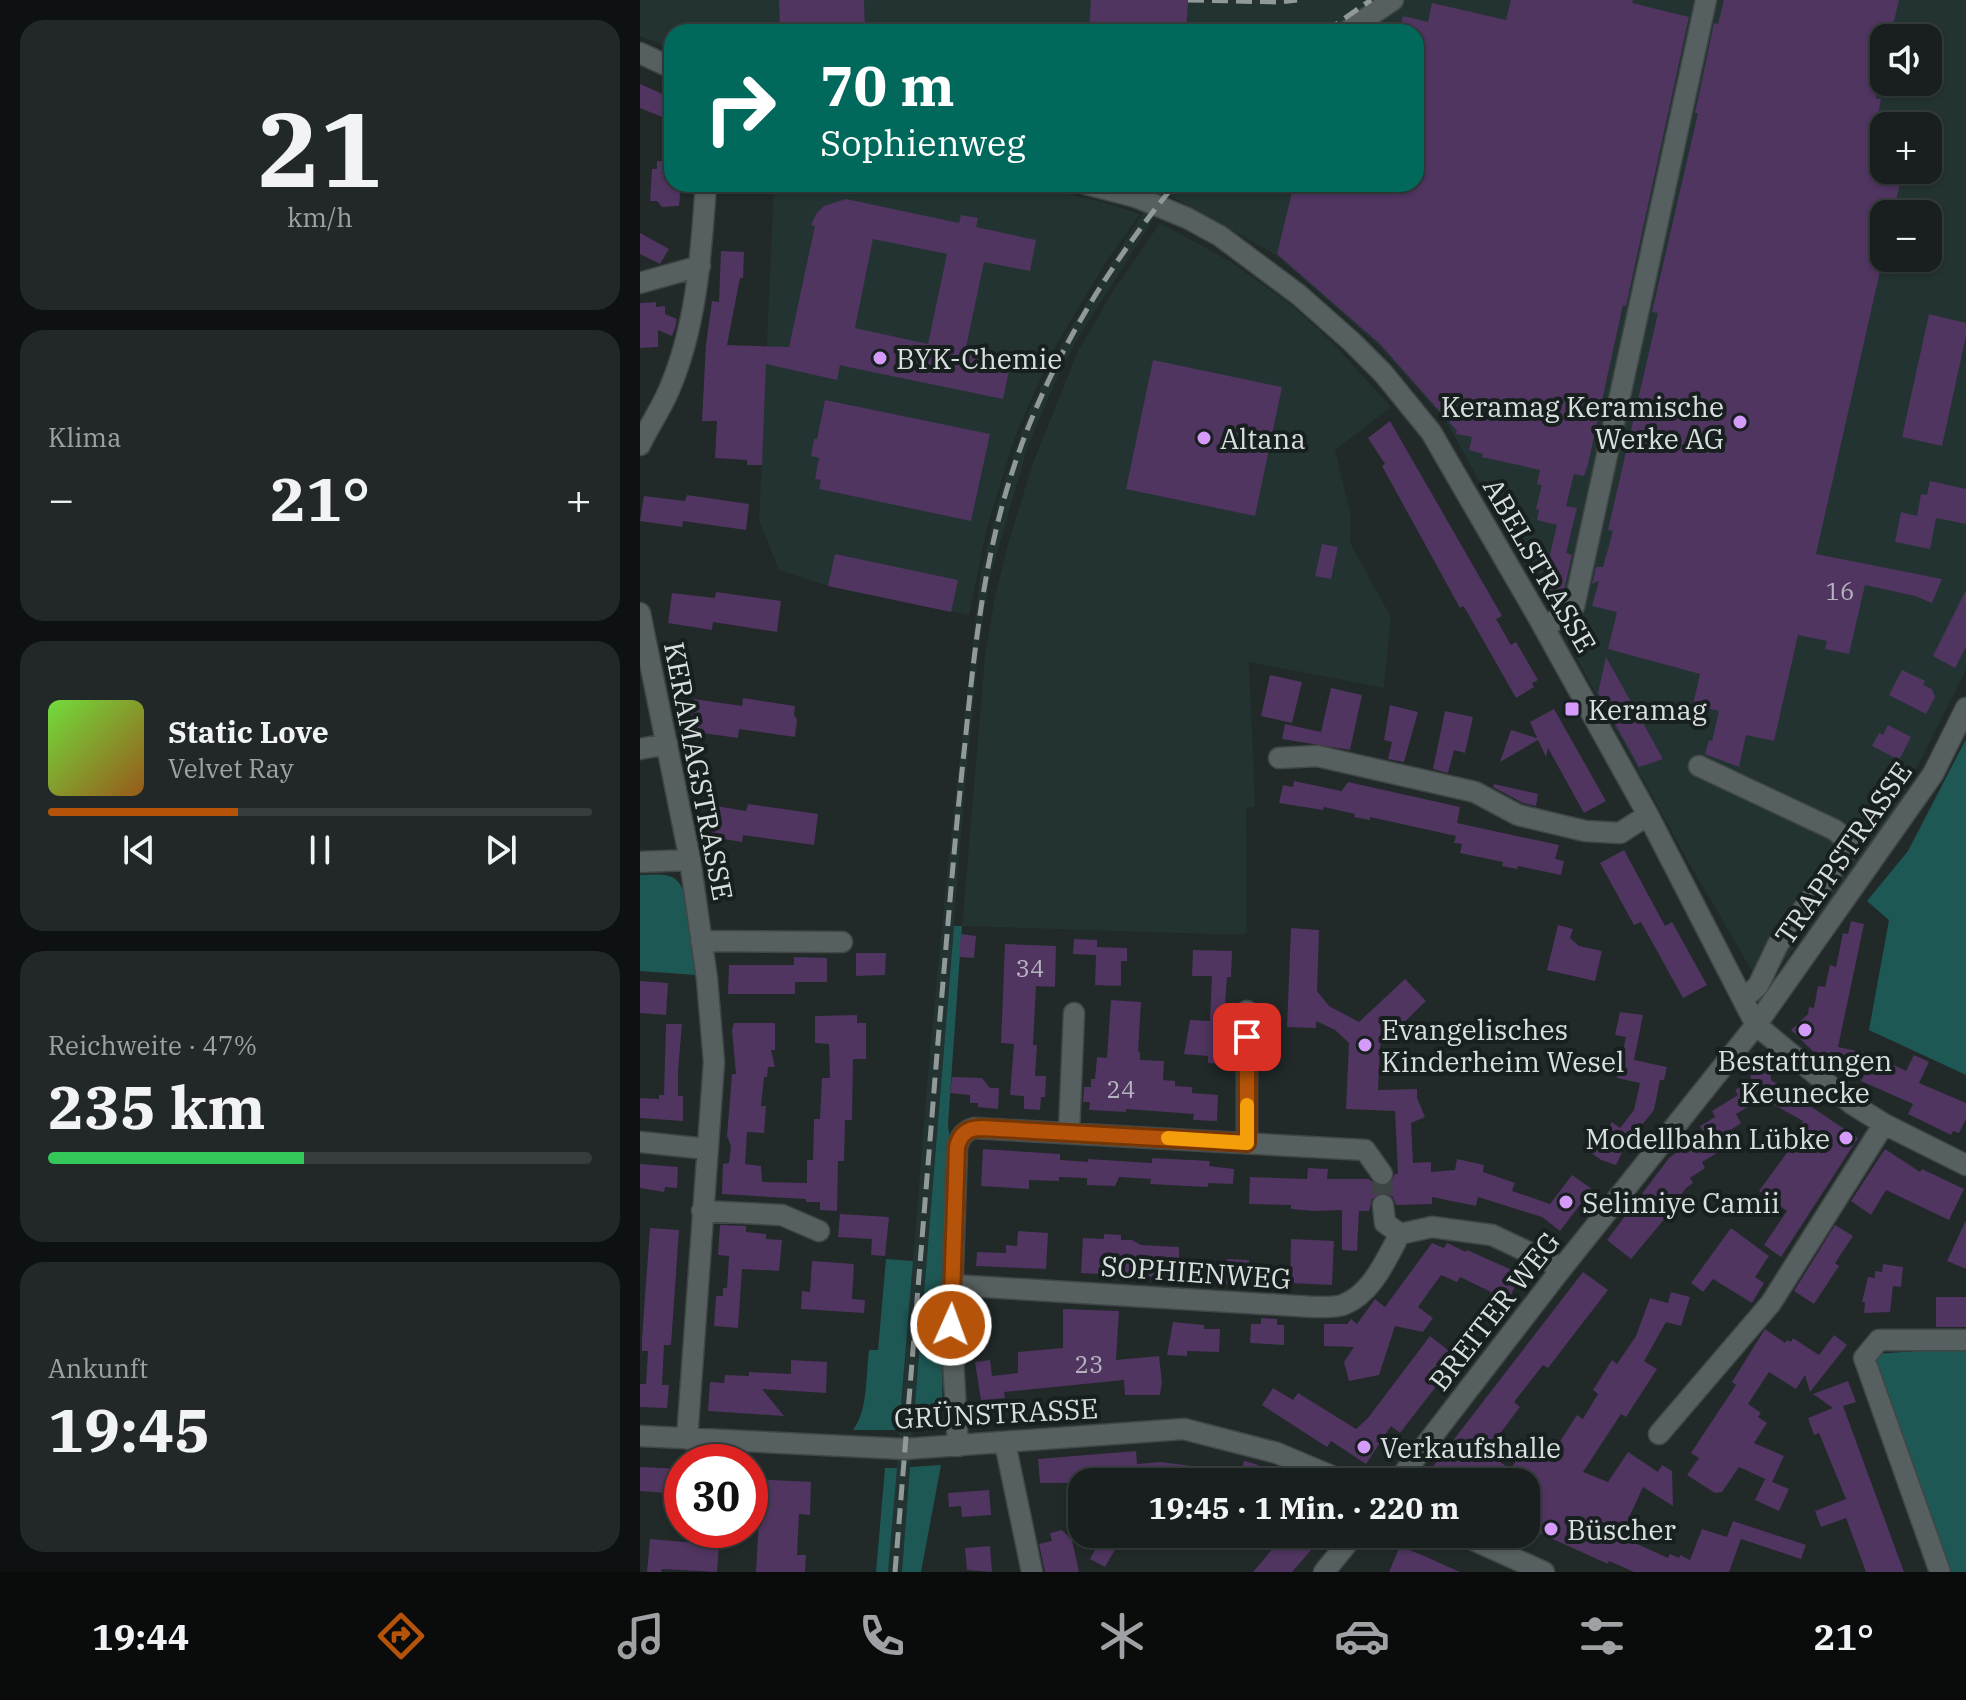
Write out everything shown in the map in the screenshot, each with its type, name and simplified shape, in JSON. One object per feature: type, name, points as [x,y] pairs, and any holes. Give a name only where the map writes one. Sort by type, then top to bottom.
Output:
[{"type":"street","points":[[1358,24],[1393,0]]},
{"type":"street","points":[[1544,628],[1574,607],[1706,0]]},
{"type":"street","points":[[640,53],[664,64]]},
{"type":"street","points":[[640,445],[648,415],[669,390],[692,317],[700,266],[705,192]]},
{"type":"street","name":"ABELSTRASSE","points":[[1132,192],[1200,225],[1299,295],[1383,373],[1431,432],[1648,815],[1756,1025]]},
{"type":"street","points":[[640,283],[700,266]]},
{"type":"street","name":"KERAMAGSTRASSE","points":[[640,613],[690,860],[714,1062],[687,1439]]},
{"type":"street","name":"TRAPPSTRASSE","points":[[1756,1025],[1933,774],[1966,708]]},
{"type":"street","points":[[640,749],[667,744]]},
{"type":"street","points":[[1279,758],[1317,756],[1475,792],[1518,815],[1585,831],[1620,833],[1648,815]]},
{"type":"street","points":[[1699,766],[1835,830],[1851,844],[1778,944],[1758,986],[1743,999]]},
{"type":"street","points":[[640,862],[690,860]]},
{"type":"street","name":"KERAMAGSTRASSE","points":[[701,941],[842,942]]},
{"type":"street","points":[[1247,1011],[1247,1143]]},
{"type":"street","points":[[1069,1132],[1074,1013]]},
{"type":"street","points":[[1756,1025],[1852,1104],[1884,1124],[1966,1165]]},
{"type":"street","name":"BREITER WEG","points":[[1408,1468],[1756,1025]]},
{"type":"street","points":[[1659,1434],[1771,1303],[1884,1124]]},
{"type":"street","points":[[958,1446],[951,1338],[959,1139],[974,1128],[1365,1150],[1382,1174]]},
{"type":"street","points":[[640,1142],[707,1149]]},
{"type":"street","points":[[1383,1205],[1385,1223],[1400,1234],[1432,1227],[1492,1235],[1562,1268]]},
{"type":"street","points":[[702,1211],[782,1215],[819,1231]]},
{"type":"street","name":"SOPHIENWEG","points":[[952,1285],[1314,1307],[1343,1306],[1378,1275],[1400,1234]]},
{"type":"street","points":[[1940,1572],[1864,1358],[1879,1340],[1966,1340]]},
{"type":"street","name":"GRÜNSTRASSE","points":[[640,1436],[905,1449],[1184,1429],[1277,1453],[1313,1468]]},
{"type":"street","points":[[1005,1443],[1032,1572]]},
{"type":"street","points":[[1324,1572],[1344,1548]]},
{"type":"street","points":[[1491,1548],[1544,1572]]},
{"type":"shaded area","points":[[640,0],[1966,0],[1966,670],[1900,801],[1855,868],[1777,971],[1759,983],[1689,863],[1446,421],[1378,345],[1276,255],[1171,196],[1154,218],[1075,343],[1055,382],[1027,449],[989,581],[979,647],[964,799],[902,1572],[888,1572],[948,863],[980,577],[1000,495],[1015,450],[1031,407],[1066,335],[1156,192],[1424,192],[1424,24],[664,24],[664,46],[640,36]]},
{"type":"shaded area","points":[[774,192],[1059,192],[1140,214],[1106,262],[1054,349],[1015,436],[987,528],[969,615],[828,586],[779,570],[759,521]]},
{"type":"shaded area","points":[[1160,223],[1230,261],[1294,307],[1331,341],[1391,407],[1335,450],[1351,516],[1350,543],[1391,617],[1384,688],[1249,662],[1255,807],[1246,807],[1247,932],[1244,935],[962,926],[985,657],[995,596],[1009,540],[1033,463],[1078,351],[1113,291]]},
{"type":"shaded area","points":[[1966,739],[1966,1075],[1869,1030],[1889,920],[1867,901],[1908,851]]},
{"type":"shaded area","points":[[640,875],[672,877],[685,893],[692,922],[696,975],[640,971]]},
{"type":"shaded area","points":[[954,926],[962,926],[948,1124],[942,1417],[937,1429],[913,1429]]},
{"type":"shaded area","points":[[886,1259],[913,1261],[899,1430],[853,1430],[864,1403],[869,1350],[878,1350]]},
{"type":"shaded area","points":[[1966,1348],[1966,1572],[1950,1572],[1873,1354]]},
{"type":"shaded area","points":[[941,1465],[921,1572],[902,1572],[910,1467]]},
{"type":"shaded area","points":[[885,1468],[897,1468],[888,1572],[876,1572]]},
{"type":"building","points":[[779,0],[864,0],[865,24],[780,24]]},
{"type":"building","points":[[1091,0],[1188,0],[1186,24],[1090,24]]},
{"type":"building","name":"Keramag Keramische Werke AG","points":[[1511,0],[1633,0],[1632,3],[1689,17],[1588,464],[1584,476],[1574,474],[1566,506],[1577,508],[1566,553],[1572,555],[1562,599],[1550,607],[1541,592],[1557,525],[1537,520],[1539,510],[1536,509],[1542,485],[1537,484],[1540,470],[1482,457],[1483,454],[1469,450],[1472,437],[1456,434],[1457,431],[1380,344],[1277,254],[1292,192],[1424,192],[1424,24],[1401,24],[1403,16],[1428,22],[1432,3],[1506,20]]},
{"type":"building","name":"Keramag Keramische Werke AG","points":[[1724,0],[1899,0],[1893,24],[1870,24],[1870,96],[1881,99],[1878,112],[1870,112],[1870,184],[1900,184],[1896,200],[1870,200],[1870,272],[1880,272],[1816,554],[1942,579],[1932,603],[1865,585],[1849,654],[1825,649],[1827,641],[1798,635],[1774,741],[1746,735],[1739,767],[1705,754],[1709,740],[1712,741],[1719,711],[1693,705],[1700,674],[1608,649],[1617,612],[1592,606],[1599,581],[1592,584],[1596,567],[1603,567],[1613,531],[1608,530],[1658,313],[1652,312],[1698,113],[1695,113],[1714,23],[1718,24]]},
{"type":"building","points":[[640,84],[664,94],[664,118],[640,108]]},
{"type":"building","points":[[657,161],[664,161],[664,192],[680,192],[679,206],[662,207],[657,201],[650,201],[652,169],[657,169]]},
{"type":"building","name":"BYK-Chemie","points":[[846,199],[959,223],[961,215],[978,218],[976,227],[1036,240],[1030,271],[984,262],[965,352],[1011,362],[1003,399],[840,365],[837,380],[766,364],[762,465],[747,465],[747,460],[715,458],[717,421],[702,421],[706,344],[712,301],[719,302],[721,251],[744,252],[743,278],[740,278],[727,345],[789,347],[815,226],[811,225],[824,206]],"holes":[[[873,239],[947,254],[928,344],[855,328]]]},
{"type":"building","points":[[640,233],[669,249],[660,264],[640,254]]},
{"type":"building","points":[[656,302],[656,307],[665,306],[665,314],[677,319],[675,328],[672,336],[658,330],[658,347],[640,348],[640,303]]},
{"type":"building","points":[[1929,314],[1966,323],[1966,336],[1942,446],[1902,437]]},
{"type":"building","name":"Altana","points":[[1153,360],[1282,387],[1255,516],[1126,489]]},
{"type":"building","points":[[825,400],[990,434],[971,521],[819,489],[821,480],[815,479],[819,458],[811,456]]},
{"type":"building","points":[[1390,421],[1502,616],[1496,619],[1511,645],[1516,642],[1538,680],[1532,683],[1534,687],[1516,698],[1466,610],[1463,606],[1460,608],[1382,466],[1385,464],[1368,438]]},
{"type":"building","points":[[1930,481],[1966,489],[1966,524],[1936,518],[1930,549],[1895,542],[1901,512],[1917,516],[1921,494],[1927,495]]},
{"type":"building","points":[[687,495],[749,504],[746,530],[683,521],[682,527],[640,521],[644,496],[685,501]]},
{"type":"building","points":[[1322,544],[1338,547],[1331,579],[1315,576]]},
{"type":"building","points":[[835,554],[958,580],[951,612],[828,586]]},
{"type":"building","points":[[1966,590],[1966,647],[1955,668],[1933,656]]},
{"type":"building","points":[[716,592],[781,601],[777,632],[713,622],[712,630],[668,623],[672,593],[715,598]]},
{"type":"building","points":[[1606,657],[1663,759],[1639,767],[1598,693]]},
{"type":"building","points":[[1902,670],[1925,681],[1923,685],[1932,689],[1935,697],[1926,714],[1889,695]]},
{"type":"building","points":[[1270,675],[1302,682],[1292,723],[1261,716]]},
{"type":"building","points":[[1331,688],[1362,695],[1350,750],[1282,739],[1285,724],[1321,732]]},
{"type":"building","points":[[743,698],[795,706],[795,737],[739,729],[738,738],[689,731],[694,699],[742,706]]},
{"type":"building","points":[[1390,705],[1418,712],[1404,762],[1388,759],[1392,742],[1384,740]]},
{"type":"building","points":[[1554,709],[1606,801],[1584,813],[1548,748],[1546,757],[1538,740],[1500,762],[1511,730],[1537,738],[1530,722]]},
{"type":"building","points":[[1445,711],[1473,717],[1465,753],[1454,750],[1448,773],[1433,769]]},
{"type":"building","points":[[1888,725],[1911,737],[1899,760],[1872,746]]},
{"type":"building","points":[[1294,781],[1340,793],[1348,782],[1460,807],[1457,823],[1559,845],[1555,859],[1564,861],[1561,875],[1518,866],[1517,869],[1502,866],[1503,862],[1460,853],[1462,844],[1454,843],[1456,836],[1370,817],[1370,820],[1354,817],[1355,814],[1324,807],[1323,810],[1279,803],[1283,785],[1293,787]]},
{"type":"building","points":[[1494,784],[1538,794],[1536,806],[1523,803],[1493,787]]},
{"type":"building","points":[[748,804],[818,814],[814,845],[743,835],[742,842],[711,837],[716,806],[746,811]]},
{"type":"building","points":[[1624,850],[1665,926],[1672,922],[1707,985],[1683,998],[1641,922],[1634,925],[1600,863]]},
{"type":"building","points":[[1851,921],[1864,924],[1838,1047],[1871,1054],[1906,1071],[1914,1055],[1929,1062],[1919,1083],[1966,1103],[1966,1119],[1959,1133],[1953,1131],[1951,1135],[1908,1114],[1913,1104],[1861,1081],[1868,1068],[1833,1059],[1827,1065],[1791,1030],[1808,1014],[1809,1007],[1814,1008],[1818,986],[1825,987],[1830,965],[1836,967],[1843,933],[1848,934]]},
{"type":"building","points":[[1558,925],[1573,929],[1570,938],[1579,946],[1602,951],[1595,981],[1547,970]]},
{"type":"building","points":[[1291,928],[1319,930],[1317,991],[1329,1006],[1359,1022],[1405,979],[1426,1001],[1380,1046],[1378,1090],[1417,1089],[1417,1098],[1425,1117],[1411,1123],[1413,1163],[1431,1162],[1431,1172],[1455,1170],[1457,1159],[1484,1165],[1483,1172],[1515,1183],[1512,1191],[1550,1204],[1572,1175],[1592,1189],[1560,1231],[1542,1217],[1478,1197],[1476,1206],[1432,1197],[1432,1204],[1396,1205],[1393,1197],[1382,1192],[1372,1199],[1369,1211],[1359,1211],[1357,1251],[1342,1250],[1342,1210],[1313,1211],[1291,1209],[1291,1205],[1249,1204],[1250,1177],[1307,1179],[1308,1168],[1328,1169],[1327,1179],[1369,1179],[1382,1187],[1390,1184],[1398,1174],[1395,1111],[1346,1109],[1349,1043],[1335,1030],[1316,1021],[1316,1028],[1287,1027]]},
{"type":"building","points":[[961,934],[976,936],[974,958],[959,957]]},
{"type":"building","points":[[1074,939],[1097,940],[1097,947],[1127,948],[1127,961],[1121,961],[1121,986],[1095,985],[1096,955],[1073,954]]},
{"type":"building","points":[[1005,944],[1056,946],[1055,987],[1036,986],[1035,1076],[1046,1076],[1045,1097],[1041,1097],[1040,1110],[1024,1109],[1024,1096],[1010,1095],[1014,1044],[1001,1043]]},
{"type":"building","points":[[1193,950],[1232,951],[1231,977],[1227,977],[1221,1064],[1208,1063],[1208,1056],[1184,1054],[1190,1020],[1210,1021],[1212,976],[1192,976]]},
{"type":"building","points":[[856,953],[886,953],[885,975],[856,976]]},
{"type":"building","points":[[794,957],[827,958],[827,982],[795,982],[795,994],[728,994],[729,965],[794,965]]},
{"type":"building","points":[[640,981],[668,983],[666,1015],[640,1013]]},
{"type":"building","points":[[1111,1000],[1141,1002],[1140,1060],[1164,1061],[1163,1080],[1175,1081],[1175,1086],[1192,1087],[1192,1093],[1218,1095],[1217,1121],[1193,1120],[1194,1114],[1126,1109],[1126,1112],[1089,1110],[1090,1102],[1083,1102],[1084,1087],[1091,1087],[1091,1079],[1095,1079],[1097,1057],[1107,1058]]},
{"type":"building","points":[[1620,1012],[1643,1015],[1634,1060],[1667,1067],[1664,1080],[1660,1080],[1654,1110],[1625,1146],[1616,1165],[1590,1152],[1612,1122],[1620,1128],[1634,1110],[1640,1083],[1617,1078],[1626,1037],[1615,1035]]},
{"type":"building","points":[[857,1015],[857,1023],[866,1023],[866,1059],[853,1059],[852,1120],[845,1120],[844,1161],[838,1161],[837,1211],[820,1210],[820,1202],[806,1202],[806,1199],[722,1194],[723,1164],[729,1163],[731,1146],[727,1136],[732,1074],[736,1074],[734,1023],[775,1023],[775,1050],[771,1050],[775,1067],[768,1067],[767,1077],[764,1077],[761,1106],[766,1106],[764,1133],[747,1132],[745,1164],[761,1166],[762,1182],[807,1183],[807,1160],[813,1160],[814,1119],[820,1119],[822,1078],[830,1078],[829,1044],[815,1043],[815,1016]]},
{"type":"building","points":[[666,1024],[682,1024],[678,1096],[683,1096],[683,1121],[640,1118],[640,1098],[659,1099],[659,1095],[664,1095]]},
{"type":"building","points":[[1770,1059],[1771,1080],[1858,1138],[1781,1257],[1764,1245],[1787,1211],[1759,1191],[1800,1135],[1796,1131],[1803,1121],[1762,1098],[1736,1114],[1741,1123],[1726,1133],[1729,1138],[1714,1148],[1717,1153],[1702,1162],[1705,1168],[1690,1178],[1693,1183],[1631,1259],[1607,1240],[1669,1158],[1703,1132],[1700,1126],[1715,1117],[1712,1111],[1738,1095],[1735,1090],[1751,1080],[1750,1060]]},
{"type":"building","points":[[952,1077],[982,1078],[990,1088],[999,1088],[998,1109],[970,1103],[970,1095],[950,1093]]},
{"type":"building","points":[[983,1149],[1060,1154],[1060,1160],[1088,1162],[1088,1159],[1152,1163],[1152,1158],[1210,1161],[1209,1166],[1234,1169],[1233,1184],[1208,1183],[1208,1187],[1150,1184],[1151,1179],[1119,1177],[1115,1186],[1087,1185],[1087,1178],[1059,1177],[1059,1181],[1029,1180],[1029,1189],[981,1186]]},
{"type":"building","points":[[1885,1149],[1920,1172],[1922,1169],[1964,1189],[1949,1220],[1886,1190],[1871,1215],[1851,1201]]},
{"type":"building","points":[[640,1164],[678,1167],[677,1188],[665,1187],[664,1192],[640,1188]]},
{"type":"building","points":[[840,1214],[889,1217],[885,1256],[871,1255],[872,1239],[838,1237]]},
{"type":"building","points":[[1966,1220],[1966,1269],[1947,1261]]},
{"type":"building","points":[[720,1225],[746,1226],[746,1232],[766,1234],[766,1239],[782,1240],[779,1271],[742,1269],[738,1328],[714,1326],[716,1296],[723,1296],[723,1288],[727,1288],[729,1256],[718,1255]]},
{"type":"building","points":[[1835,1225],[1853,1236],[1835,1263],[1839,1266],[1814,1304],[1794,1291]]},
{"type":"building","points":[[650,1228],[679,1230],[671,1345],[664,1345],[662,1385],[669,1385],[667,1408],[640,1407],[640,1384],[646,1384],[648,1351],[642,1351],[642,1339]]},
{"type":"building","points":[[1731,1228],[1769,1256],[1755,1277],[1764,1283],[1752,1303],[1713,1279],[1703,1292],[1691,1283]]},
{"type":"building","points":[[1018,1231],[1048,1233],[1046,1269],[976,1266],[977,1252],[1006,1253],[1006,1245],[1017,1246]]},
{"type":"building","points":[[1104,1234],[1121,1235],[1121,1240],[1132,1240],[1141,1245],[1179,1247],[1179,1262],[1184,1262],[1183,1284],[1154,1282],[1155,1277],[1081,1273],[1083,1238],[1104,1239]]},
{"type":"building","points":[[1291,1239],[1334,1241],[1332,1285],[1290,1283]]},
{"type":"building","points":[[1432,1243],[1444,1248],[1447,1243],[1521,1274],[1505,1307],[1488,1299],[1491,1292],[1460,1277],[1457,1282],[1441,1275],[1418,1307],[1433,1318],[1423,1332],[1395,1326],[1379,1375],[1349,1381],[1344,1362],[1354,1347],[1324,1346],[1324,1324],[1347,1324],[1351,1319],[1357,1324],[1375,1299],[1385,1307]]},
{"type":"building","points":[[1227,1259],[1249,1260],[1247,1285],[1226,1284]]},
{"type":"building","points":[[812,1261],[854,1264],[852,1299],[865,1300],[864,1313],[801,1309],[802,1291],[810,1292]]},
{"type":"building","points":[[1883,1264],[1903,1267],[1901,1287],[1893,1286],[1890,1312],[1864,1313],[1865,1302],[1862,1302],[1868,1277],[1875,1278],[1875,1271],[1882,1272]]},
{"type":"building","points":[[1583,1272],[1608,1290],[1548,1368],[1543,1365],[1514,1402],[1520,1407],[1486,1452],[1509,1468],[1432,1468]]},
{"type":"building","points":[[1671,1292],[1690,1297],[1681,1326],[1666,1322],[1644,1361],[1657,1369],[1626,1417],[1621,1414],[1583,1472],[1608,1482],[1628,1452],[1658,1472],[1662,1465],[1672,1471],[1673,1506],[1643,1487],[1622,1533],[1629,1536],[1628,1540],[1668,1558],[1670,1554],[1690,1560],[1702,1529],[1727,1537],[1733,1521],[1806,1545],[1801,1559],[1741,1539],[1729,1572],[1634,1572],[1609,1561],[1608,1564],[1540,1533],[1540,1468],[1511,1468],[1526,1451],[1548,1460],[1577,1415],[1583,1419],[1598,1394],[1593,1390],[1612,1360],[1617,1364],[1636,1336],[1650,1298],[1668,1303]]},
{"type":"building","points":[[1936,1297],[1966,1297],[1966,1327],[1936,1327]]},
{"type":"building","points":[[1063,1309],[1119,1311],[1116,1360],[1159,1356],[1160,1395],[1125,1395],[1124,1380],[1004,1392],[1005,1398],[981,1400],[975,1362],[990,1360],[992,1376],[1018,1373],[1018,1352],[1063,1348]]},
{"type":"building","points":[[1261,1318],[1277,1319],[1277,1325],[1284,1325],[1284,1345],[1250,1343],[1251,1324],[1261,1324]]},
{"type":"building","points":[[1173,1322],[1220,1329],[1219,1352],[1187,1351],[1187,1356],[1167,1355]]},
{"type":"building","points":[[1765,1329],[1785,1343],[1793,1338],[1819,1355],[1834,1335],[1847,1345],[1810,1392],[1805,1375],[1796,1389],[1769,1372],[1748,1404],[1761,1413],[1758,1417],[1767,1423],[1754,1443],[1784,1456],[1772,1482],[1739,1467],[1722,1492],[1715,1493],[1687,1475],[1699,1458],[1691,1453],[1736,1385],[1732,1382]]},
{"type":"building","points":[[1430,1336],[1458,1358],[1400,1433],[1391,1426],[1366,1464],[1331,1441],[1327,1447],[1262,1405],[1273,1388],[1293,1400],[1298,1393],[1356,1429],[1368,1418]]},
{"type":"building","points":[[791,1360],[827,1362],[826,1393],[762,1389],[784,1416],[708,1411],[710,1382],[724,1383],[725,1375],[749,1376],[749,1372],[791,1374]]},
{"type":"building","points":[[1848,1381],[1856,1402],[1843,1406],[1904,1572],[1866,1572],[1846,1518],[1821,1527],[1815,1511],[1846,1499],[1819,1433],[1814,1435],[1808,1418],[1833,1408],[1813,1394]]},
{"type":"building","points":[[1136,1451],[1137,1464],[1160,1462],[1209,1468],[1068,1468],[1068,1483],[1040,1483],[1038,1459]]},
{"type":"building","points":[[1244,1461],[1259,1465],[1258,1468],[1242,1468]]},
{"type":"building","points":[[640,1467],[664,1468],[664,1493],[640,1491]]},
{"type":"building","points":[[1765,1479],[1789,1489],[1779,1511],[1755,1500]]},
{"type":"building","points":[[768,1480],[811,1482],[810,1515],[799,1514],[797,1555],[806,1555],[805,1572],[756,1572],[757,1548],[768,1548]]},
{"type":"building","points":[[989,1490],[991,1515],[962,1517],[961,1506],[949,1507],[948,1493]]},
{"type":"building","points":[[1062,1530],[1068,1536],[1068,1548],[1074,1548],[1079,1572],[1045,1572],[1039,1544],[1052,1541],[1050,1533]]},
{"type":"building","points":[[650,1539],[664,1540],[664,1548],[719,1548],[717,1572],[662,1569],[661,1572],[647,1572]]},
{"type":"building","points":[[990,1546],[992,1572],[967,1570],[965,1548]]},
{"type":"building","points":[[1096,1548],[1116,1548],[1105,1567],[1090,1559]]},
{"type":"building","points":[[1273,1548],[1312,1549],[1292,1572],[1253,1572]]},
{"type":"building","points":[[1399,1548],[1405,1548],[1460,1572],[1389,1572]]},
{"type":"tunnel","points":[[1382,1174],[1383,1205]]},
{"type":"railway","points":[[1188,0],[1297,0]]},
{"type":"railway","points":[[1336,24],[1371,0]]},
{"type":"railway","points":[[895,1572],[958,811],[986,577],[1010,479],[1058,362],[1100,287],[1169,192]]},
{"type":"slow traffic","points":[[1168,1138],[1247,1143],[1247,1105]]},
{"type":"place","name":"BYK-Chemie","points":[[880,358]]},
{"type":"place","name":"Keramag Keramische Werke AG","points":[[1740,422]]},
{"type":"place","name":"Altana","points":[[1204,438]]},
{"type":"place","name":"Keramag","points":[[1572,709]]},
{"type":"place","name":"Bestattungen Keunecke","points":[[1805,1030]]},
{"type":"place","name":"Evangelisches Kinderheim Wesel","points":[[1365,1045]]},
{"type":"place","name":"Modellbahn Lübke","points":[[1846,1138]]},
{"type":"place","name":"Selimiye Camii","points":[[1566,1202]]},
{"type":"place","name":"Verkaufshalle","points":[[1364,1447]]},
{"type":"place","name":"Büscher","points":[[1551,1529]]},
{"type":"route","points":[[951,1325],[957,1147],[963,1134],[981,1128],[1247,1143],[1247,1037]]}]
